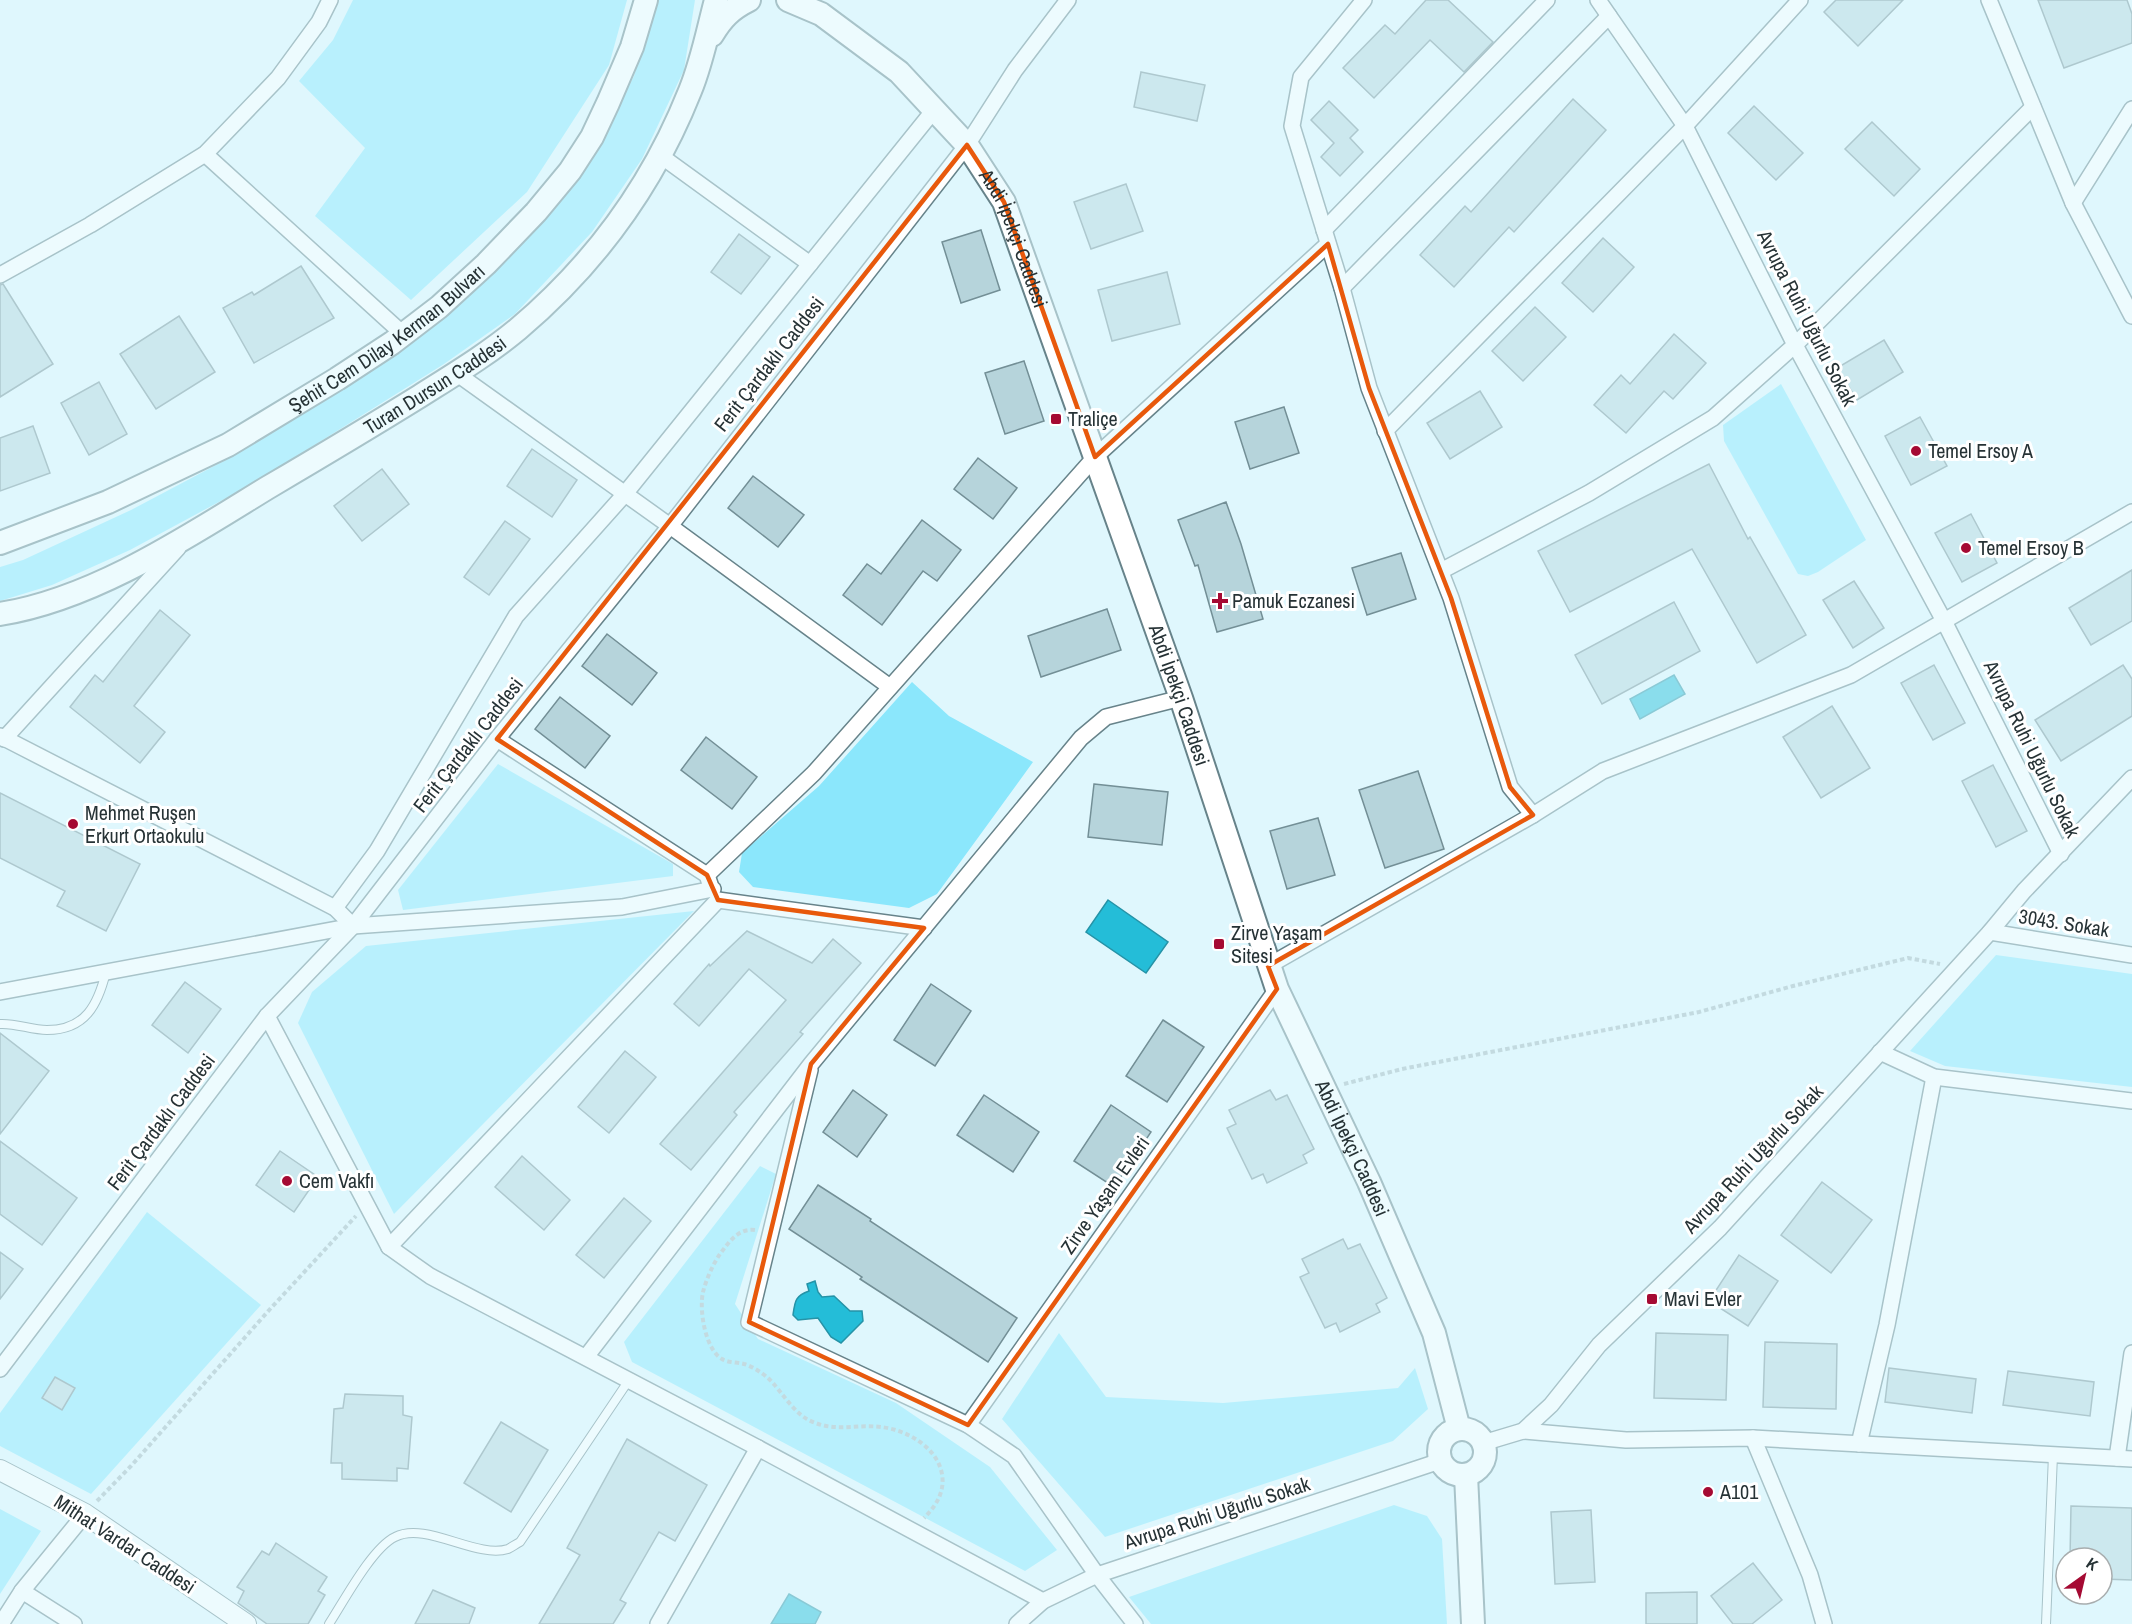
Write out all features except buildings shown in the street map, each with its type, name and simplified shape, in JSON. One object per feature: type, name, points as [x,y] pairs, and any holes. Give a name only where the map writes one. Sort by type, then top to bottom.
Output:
[{"type":"main road","name":"Şehit Cem Dilay Kerman Bulvarı","points":[[0,543],[108,502],[228,445],[337,379],[439,308],[536,212],[570,171],[592,137],[616,86],[632,47],[646,0]]},
{"type":"main road","name":"Turan Dursun Caddesi","points":[[0,614],[47,604],[84,590],[189,536],[456,373],[517,329],[566,284],[605,241],[639,193],[661,156],[691,88],[704,49],[716,0]]},
{"type":"main road","points":[[704,49],[721,19],[734,8],[749,0]]},
{"type":"main road","name":"Abdi İpekçi Caddesi","points":[[788,0],[816,7],[899,72],[967,145],[1004,202],[1181,698],[1277,989],[1369,1182],[1434,1333],[1458,1429]]},
{"type":"main road","points":[[1458,1429],[1473,1432],[1483,1443],[1484,1460],[1480,1467],[1466,1475],[1450,1473],[1440,1461],[1438,1454],[1441,1441],[1452,1431],[1458,1429]]},
{"type":"main road","points":[[1466,1475],[1473,1624]]},
{"type":"street","points":[[0,275],[90,225],[205,154],[278,78],[319,22],[330,0]]},
{"type":"street","name":"Ferit Çardaklı Caddesi","points":[[0,1369],[267,1016],[353,926],[497,739],[670,526],[967,145],[1015,70],[1068,0]]},
{"type":"street","points":[[1364,0],[1301,77],[1292,126],[1342,288],[1369,388],[1451,598],[1510,787],[1533,815]]},
{"type":"street","points":[[389,1247],[1095,457],[1326,237],[1547,0]]},
{"type":"street","name":"Avrupa Ruhi Uğurlu Sokak","points":[[1483,1443],[1523,1431],[1551,1405],[1599,1345],[1720,1228],[1990,932],[2024,891],[2061,854],[1944,621],[1795,345],[1685,126],[1598,0]]},
{"type":"street","points":[[1386,431],[1685,126],[1800,0]]},
{"type":"street","points":[[1989,0],[2073,203],[2132,316]]},
{"type":"street","points":[[1342,288],[1609,16]]},
{"type":"street","points":[[1441,571],[1589,493],[1713,418],[1795,345],[2033,107]]},
{"type":"street","points":[[2073,203],[2132,109]]},
{"type":"street","points":[[334,908],[377,851],[516,616],[624,495],[934,110]]},
{"type":"street","points":[[205,154],[403,334]]},
{"type":"street","points":[[661,156],[810,264]]},
{"type":"street","points":[[456,373],[890,687]]},
{"type":"street","points":[[1269,966],[1533,815],[1603,771],[1851,675],[2132,512]]},
{"type":"street","points":[[189,536],[2,737],[334,908],[353,926]]},
{"type":"street","points":[[586,1357],[811,1064],[1081,738],[1106,717],[1181,698]]},
{"type":"street","points":[[497,739],[712,888]]},
{"type":"street","points":[[2061,854],[2132,778]]},
{"type":"street","points":[[0,992],[353,926],[622,907],[712,888],[924,928]]},
{"type":"street","name":"3043. Sokak","points":[[1990,932],[2132,955]]},
{"type":"street","name":"Zirve Yaşam Evleri","points":[[968,1425],[1277,989]]},
{"type":"street","points":[[267,1016],[389,1247],[430,1276],[1043,1601]]},
{"type":"street","points":[[1880,1053],[1934,1077],[2132,1101]]},
{"type":"street","points":[[811,1064],[749,1322],[968,1425],[1014,1456],[1097,1575],[1135,1624]]},
{"type":"street","points":[[1859,1444],[1887,1326],[1934,1077]]},
{"type":"street","points":[[1523,1431],[1626,1440],[1753,1438],[2125,1459],[2132,1353]]},
{"type":"street","points":[[1753,1438],[1810,1575],[1824,1624]]},
{"type":"street","points":[[658,1624],[758,1448]]},
{"type":"street","name":"Avrupa Ruhi Uğurlu Sokak","points":[[1017,1624],[1043,1601],[1097,1575],[1440,1461]]},
{"type":"street","name":"Mithat Vardar Caddesi","points":[[0,1470],[85,1514],[246,1624]]},
{"type":"street","points":[[1,1624],[22,1591],[85,1514]]},
{"type":"street","points":[[22,1591],[74,1624]]},
{"type":"lane","points":[[0,1024],[48,1030],[68,1027],[82,1019],[94,1008],[106,972]]},
{"type":"lane","points":[[329,1624],[377,1552],[396,1536],[417,1533],[485,1549],[506,1549],[520,1542],[629,1380]]},
{"type":"lane","points":[[2046,1624],[2053,1455]]},
{"type":"path","points":[[1324,1089],[1402,1069],[1699,1012],[1908,958],[1958,967]]},
{"type":"path","points":[[85,1514],[367,1204]]},
{"type":"path","points":[[771,1232],[748,1229],[733,1237],[716,1259],[703,1293],[703,1322],[711,1349],[723,1360],[747,1364],[766,1377],[810,1421],[831,1428],[880,1427],[914,1438],[930,1450],[940,1466],[943,1481],[940,1497],[929,1513],[911,1530]]},
{"type":"highlighted area","points":[[967,145],[1004,202],[1095,457],[1328,244],[1369,388],[1451,598],[1510,787],[1533,815],[1268,966],[1277,989],[968,1425],[749,1322],[811,1064],[924,928],[718,900],[707,875],[497,739]]},
{"type":"shaded area","points":[[353,0],[627,0],[609,65],[527,192],[411,300],[315,216],[365,148],[299,81],[333,40]]},
{"type":"shaded area","points":[[656,0],[695,0],[684,70],[642,159],[592,232],[515,314],[444,364],[254,483],[130,550],[52,585],[0,601],[0,567],[23,560],[131,510],[235,455],[331,395],[420,334],[512,253],[586,168],[634,76]]},
{"type":"shaded area","points":[[1781,384],[1866,540],[1818,572],[1808,576],[1798,574],[1724,441],[1723,425]]},
{"type":"shaded area","points":[[1674,675],[1685,694],[1640,719],[1630,699]]},
{"type":"shaded area","points":[[912,682],[949,716],[1033,762],[937,894],[909,908],[753,887],[739,872],[742,853],[819,786]]},
{"type":"shaded area","points":[[498,764],[673,864],[673,876],[403,910],[398,890]]},
{"type":"shaded area","points":[[1108,900],[1168,942],[1146,973],[1086,932]]},
{"type":"shaded area","points":[[694,911],[394,1214],[298,1023],[312,992],[366,946]]},
{"type":"shaded area","points":[[1996,955],[2132,974],[2132,1087],[1945,1066],[1910,1051]]},
{"type":"shaded area","points":[[760,1166],[776,1174],[735,1304],[758,1339],[896,1403],[990,1467],[1057,1550],[1025,1571],[632,1362],[624,1342]]},
{"type":"shaded area","points":[[147,1212],[261,1305],[91,1494],[0,1446],[0,1413]]},
{"type":"shaded area","points":[[815,1281],[822,1297],[834,1296],[850,1311],[862,1311],[863,1321],[841,1343],[831,1337],[818,1318],[798,1320],[793,1315],[796,1300],[809,1291],[807,1284]]},
{"type":"shaded area","points":[[1059,1333],[1106,1397],[1223,1403],[1398,1388],[1415,1368],[1428,1409],[1393,1441],[1105,1537],[1002,1419]]},
{"type":"shaded area","points":[[1394,1505],[1427,1516],[1442,1539],[1447,1624],[1151,1624],[1129,1597]]},
{"type":"shaded area","points":[[0,1509],[41,1531],[0,1594]]},
{"type":"shaded area","points":[[789,1594],[821,1612],[815,1624],[771,1624]]},
{"type":"place","name":"Traliçe","points":[[1056,419]]},
{"type":"place","name":"Temel Ersoy A","points":[[1916,451]]},
{"type":"place","name":"Temel Ersoy B","points":[[1966,548]]},
{"type":"place","name":"Pamuk Eczanesi","points":[[1220,601]]},
{"type":"place","name":"Mehmet Ruşen Erkurt Ortaokulu","points":[[73,824]]},
{"type":"place","name":"Zirve Yaşam Sitesi","points":[[1219,944]]},
{"type":"place","name":"Cem Vakfı","points":[[287,1181]]},
{"type":"place","name":"Mavi Evler","points":[[1652,1299]]},
{"type":"place","name":"A101","points":[[1708,1492]]}]
